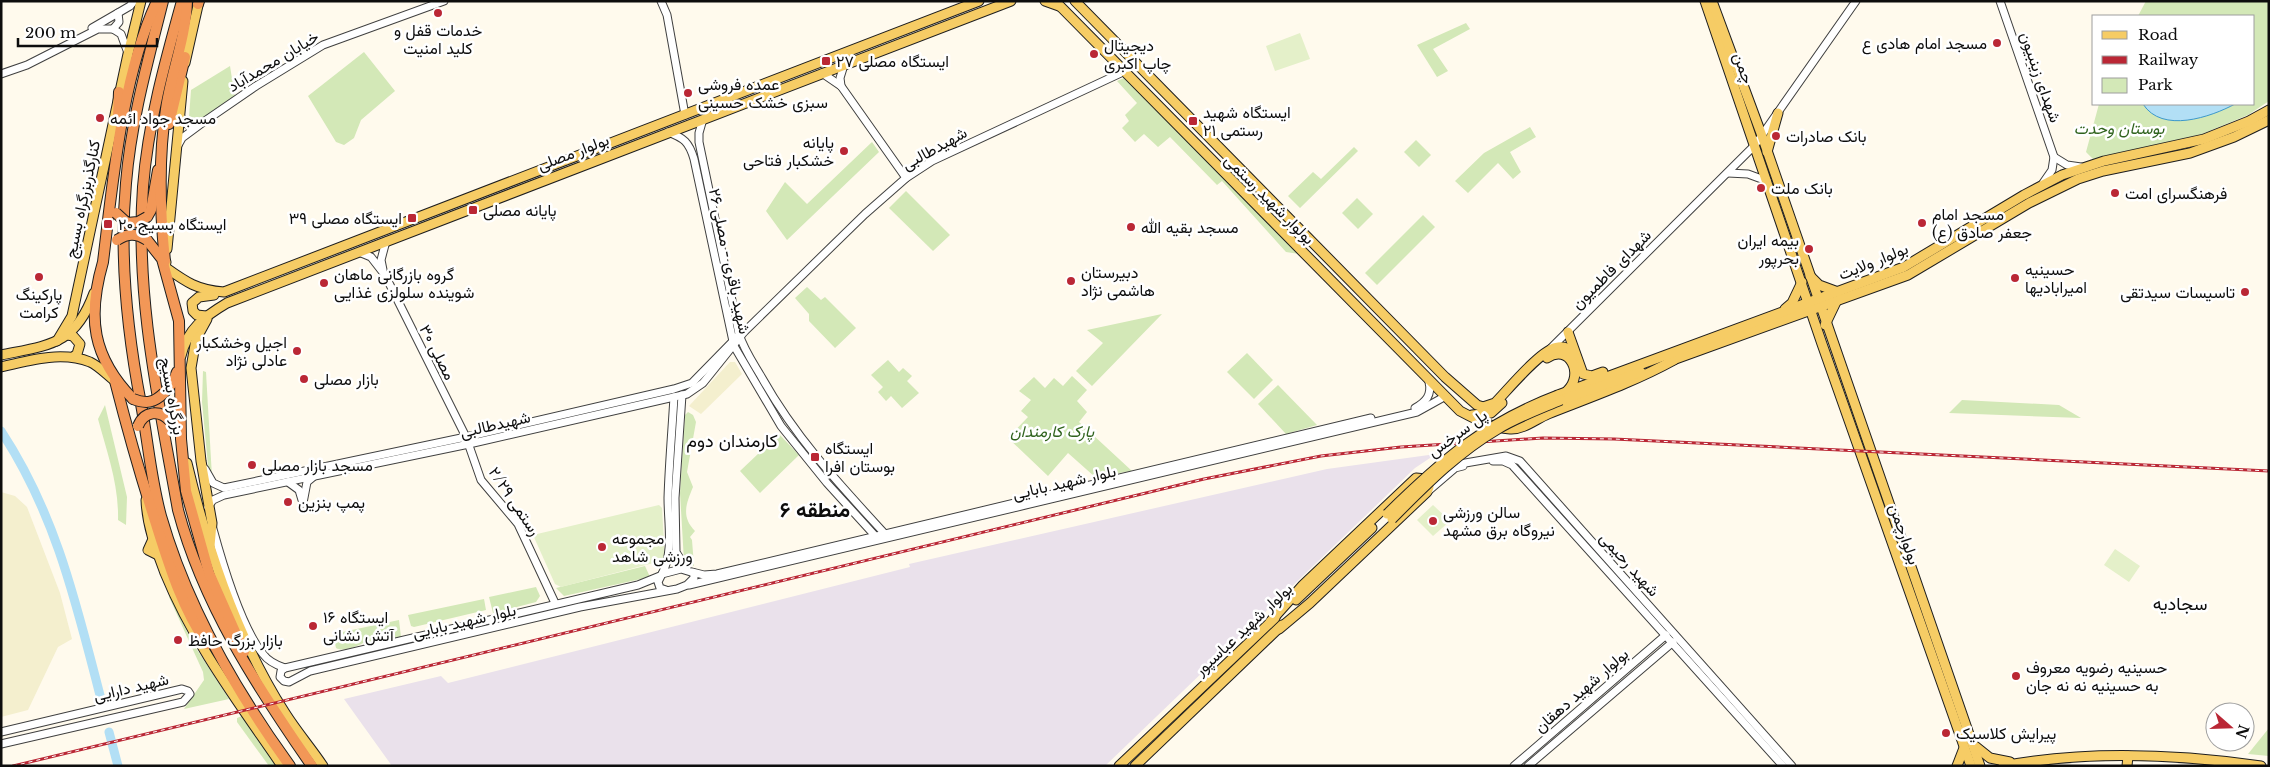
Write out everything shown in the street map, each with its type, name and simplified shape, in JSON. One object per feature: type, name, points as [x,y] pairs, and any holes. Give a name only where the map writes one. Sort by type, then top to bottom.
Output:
[{"type":"highway","points":[[157,1],[149,18],[137,60],[117,153],[103,262],[96,285],[94,310],[96,335],[107,367],[115,381],[138,468],[176,587],[191,620],[233,682]]},
{"type":"highway","name":"بزرگراه بسیج","points":[[163,1],[138,103],[128,161],[124,244],[126,309],[161,514],[185,584],[233,682],[290,766]]},
{"type":"highway","name":"بزرگراه بسیج","points":[[182,1],[155,107],[146,163],[141,262],[144,308],[176,501],[185,535],[222,622],[250,672],[312,766]]},
{"type":"highway","points":[[187,1],[186,24],[166,110],[162,154],[162,233],[165,267],[179,322],[178,368],[181,439],[186,491],[196,532],[209,573],[239,638],[250,672]]},
{"type":"highway","points":[[112,189],[116,213],[127,223],[138,222],[147,217],[151,210],[156,176],[186,57]]},
{"type":"highway","points":[[117,153],[120,92]]},
{"type":"highway","points":[[103,262],[117,240],[132,234],[140,235],[155,248],[165,267]]},
{"type":"highway","points":[[115,381],[133,399],[150,402],[158,400],[164,393],[173,382],[178,368]]},
{"type":"highway","points":[[138,468],[140,461],[136,436],[138,426],[143,417],[152,413],[162,414],[170,421],[181,439]]},
{"type":"main road","name":"کنارگذربزرگراه بسیج","points":[[57,341],[72,316],[128,54],[142,1]]},
{"type":"main road","name":"بولوار مصلی","points":[[165,267],[195,287],[224,292],[979,1]]},
{"type":"main road","name":"بولوار مصلی","points":[[178,368],[186,340],[193,329],[209,314],[227,303],[703,118],[1011,1]]},
{"type":"main road","points":[[1046,1],[1057,4]]},
{"type":"main road","name":"بولوار شهید رستمی","points":[[1075,1],[1445,377],[1477,404],[1484,407]]},
{"type":"main road","points":[[1085,1],[1088,15]]},
{"type":"main road","points":[[165,267],[186,57],[199,2]]},
{"type":"main road","name":"بولوار شهید رستمی","points":[[1057,4],[1444,398],[1463,413],[1501,428],[1511,430],[1524,427],[1542,417],[1644,377],[1672,356]]},
{"type":"main road","name":"چمن","points":[[1710,5],[1742,94],[1755,144]]},
{"type":"main road","name":"چمن","points":[[1742,94],[1762,136],[1766,152]]},
{"type":"main road","name":"بولوار ولایت","points":[[1559,397],[1672,356],[1784,311],[1910,264],[2062,175],[2087,166],[2204,139],[2249,121],[2269,110]]},
{"type":"main road","points":[[1778,113],[1766,152],[1808,274],[1816,310]]},
{"type":"main road","name":"بولوار ولایت","points":[[1559,397],[1567,391],[1793,318],[1916,272],[2056,188],[2103,171],[2190,153],[2234,137],[2269,120]]},
{"type":"main road","points":[[1755,144],[1802,282],[1813,300]]},
{"type":"main road","points":[[1808,274],[1819,285],[1838,292]]},
{"type":"main road","points":[[1784,311],[1792,303],[1802,282]]},
{"type":"main road","points":[[1,355],[57,341],[68,335],[81,321],[96,285]]},
{"type":"main road","points":[[209,314],[197,315],[193,311],[195,299],[224,292]]},
{"type":"main road","points":[[1825,325],[1836,302]]},
{"type":"main road","name":"بولوارچمن","points":[[1816,310],[1825,325],[1980,766]]},
{"type":"main road","name":"بولوارچمن","points":[[1816,310],[1818,330],[1971,766]]},
{"type":"main road","points":[[209,314],[196,339],[191,368],[201,461],[212,523],[210,551],[233,593]]},
{"type":"main road","points":[[1793,318],[1804,320],[1818,330]]},
{"type":"main road","points":[[1568,332],[1575,355],[1584,374],[1592,376],[1629,362],[1672,356]]},
{"type":"main road","points":[[68,335],[73,336],[80,344],[78,354],[73,357]]},
{"type":"main road","points":[[1549,350],[1561,346],[1570,350],[1575,355]]},
{"type":"main road","name":"شهدای فاطمیون","points":[[1484,407],[1495,403],[1549,350]]},
{"type":"main road","points":[[1463,413],[1491,414],[1548,356],[1555,353],[1565,355],[1576,372],[1574,382],[1567,391]]},
{"type":"main road","points":[[1,367],[52,357],[73,357],[92,363],[115,381]]},
{"type":"main road","points":[[1445,377],[1468,403],[1467,409],[1463,413]]},
{"type":"main road","name":"پل سرخس","points":[[1389,516],[1437,466],[1481,432],[1514,413],[1559,397]]},
{"type":"main road","points":[[181,439],[210,551],[254,655],[278,700],[323,766]]},
{"type":"main road","points":[[1270,622],[1303,585],[1416,478],[1423,478],[1428,481],[1429,487],[1427,492],[1310,603],[1279,628]]},
{"type":"main road","points":[[146,492],[147,521],[158,555],[194,637],[282,766]]},
{"type":"main road","name":"بولوار شهید عباسپور","points":[[1119,766],[1270,622],[1389,516]]},
{"type":"main road","name":"بولوار شهید عباسپور","points":[[1135,766],[1279,628],[1389,516]]},
{"type":"main road","points":[[1973,744],[1990,758],[2016,763]]},
{"type":"main road","points":[[1957,766],[1964,748]]},
{"type":"main road","points":[[1145,766],[1150,752]]},
{"type":"main road","points":[[2003,766],[2076,756],[2195,758],[2261,766]]},
{"type":"main road","points":[[2127,766],[2128,756]]},
{"type":"street","points":[[81,38],[86,31],[118,13],[134,1]]},
{"type":"street","name":"خیابان محمدآباد","points":[[176,149],[182,138],[205,121],[256,86],[323,45],[444,1]]},
{"type":"street","points":[[661,1],[667,15],[685,115]]},
{"type":"street","points":[[1762,136],[1856,1]]},
{"type":"street","name":"شهدای زینبیون","points":[[2000,1],[2054,157]]},
{"type":"street","points":[[113,29],[119,22],[118,13]]},
{"type":"street","points":[[1,74],[27,65],[98,29],[113,29],[124,39],[128,54]]},
{"type":"street","points":[[841,86],[840,78],[844,65]]},
{"type":"street","name":"شهیدطالبی","points":[[467,441],[684,387],[698,378],[864,214],[906,178],[932,161],[1123,72]]},
{"type":"street","points":[[822,73],[841,86],[906,178]]},
{"type":"street","points":[[179,114],[182,120],[190,125],[205,121]]},
{"type":"street","points":[[703,118],[699,142],[741,335],[785,424],[815,457],[881,538]]},
{"type":"street","name":"شهید باقری - مصلی ۲۶","points":[[667,132],[682,138],[690,144],[733,343],[785,424]]},
{"type":"street","name":"شهدای فاطمیون","points":[[1549,350],[1728,173],[1762,136]]},
{"type":"street","points":[[2042,185],[2052,170],[2054,157],[2067,165],[2087,166]]},
{"type":"street","points":[[1728,173],[1748,174],[1767,181]]},
{"type":"street","points":[[385,275],[381,260],[386,241]]},
{"type":"street","points":[[359,252],[371,257],[385,275]]},
{"type":"street","name":"مصلی ۳۰","points":[[385,275],[467,441]]},
{"type":"street","name":"شهیدطالبی","points":[[224,491],[682,395],[696,390],[704,383],[733,343]]},
{"type":"street","name":"بلوار شهید بابایی","points":[[1429,382],[1428,396],[1424,403],[1416,408],[881,538],[687,585],[580,608],[310,672],[289,682],[284,681],[280,677],[281,671],[285,668],[638,585],[672,570],[690,571],[704,575],[717,574],[881,538],[1417,412],[1434,401],[1444,398]]},
{"type":"street","points":[[682,395],[675,498],[676,552],[694,578],[687,585]]},
{"type":"street","points":[[666,590],[658,585],[661,575],[669,562],[670,552],[668,498],[674,397]]},
{"type":"street","name":"رستمی ۲/۲۹","points":[[467,441],[481,480],[518,524],[555,603]]},
{"type":"street","name":"شهید رحیمی","points":[[1416,478],[1436,469],[1489,457],[1506,456],[1520,461],[1549,500],[1672,642],[1784,766]]},
{"type":"street","points":[[201,461],[213,483],[224,491],[208,507]]},
{"type":"street","name":"شهید رحیمی","points":[[1427,492],[1456,468],[1490,461],[1503,461],[1512,465],[1549,500],[1792,766]]},
{"type":"street","name":"شهیدطالبی","points":[[224,491],[316,476],[330,469]]},
{"type":"street","points":[[287,482],[299,490],[303,503],[308,482],[316,476]]},
{"type":"street","points":[[212,523],[233,593],[255,642],[263,655],[274,664],[285,668]]},
{"type":"street","name":"بولوار شهید دهقان","points":[[1514,766],[1666,635]]},
{"type":"street","name":"بولوار شهید دهقان","points":[[1528,766],[1672,642]]},
{"type":"street","name":"شهید دارایی","points":[[1,732],[182,689],[188,690],[190,694],[183,702],[1,744]]},
{"type":"street","points":[[57,718],[63,723],[60,730]]},
{"type":"shaded area","points":[[730,362],[735,362],[742,374],[701,414],[689,406]]},
{"type":"shaded area","points":[[1436,454],[1415,468],[1105,766],[392,766],[344,699],[441,676],[448,683],[910,567],[909,564],[1327,469]]},
{"type":"shaded area","points":[[1,492],[15,496],[27,507],[60,593],[72,639],[58,647],[28,710],[1,717]]},
{"type":"green space","name":"بوستان وحدت","points":[[2146,1],[2269,1],[2269,101],[2248,115],[2202,134],[2093,159],[2086,152],[2099,105],[2255,105],[2255,15],[2139,15]]},
{"type":"green space","points":[[1466,23],[1470,29],[1433,49],[1448,71],[1437,77],[1417,45]]},
{"type":"green space","points":[[1300,33],[1310,59],[1275,71],[1266,46]]},
{"type":"green space","points":[[364,52],[395,91],[361,120],[354,138],[344,145],[336,142],[308,96]]},
{"type":"green space","points":[[230,66],[235,98],[199,120],[189,117],[191,90]]},
{"type":"green space","points":[[1124,78],[1299,254],[1286,252],[1222,181],[1217,185],[1170,137],[1158,147],[1144,134],[1135,142],[1122,128],[1129,121],[1125,115],[1137,103],[1117,81]]},
{"type":"green space","points":[[1530,127],[1536,137],[1510,152],[1521,172],[1513,179],[1498,163],[1468,193],[1455,181],[1484,153]]},
{"type":"green space","points":[[1416,140],[1431,155],[1419,167],[1404,152]]},
{"type":"green space","points":[[872,142],[879,152],[787,240],[766,211],[785,182],[807,204]]},
{"type":"green space","points":[[1354,147],[1358,151],[1300,208],[1288,196],[1313,172],[1321,179]]},
{"type":"green space","points":[[906,191],[950,235],[933,251],[889,208]]},
{"type":"green space","points":[[1357,198],[1373,214],[1358,229],[1342,213]]},
{"type":"green space","points":[[1423,215],[1435,227],[1377,285],[1365,273]]},
{"type":"green space","points":[[807,287],[821,300],[825,297],[856,328],[835,348],[809,321],[809,314],[795,298]]},
{"type":"green space","points":[[1162,314],[1092,386],[1076,371],[1103,343],[1087,330]]},
{"type":"green space","points":[[1247,353],[1273,380],[1254,399],[1227,372]]},
{"type":"green space","points":[[888,360],[899,372],[903,368],[912,376],[907,381],[919,393],[902,408],[891,396],[886,401],[878,392],[883,387],[871,375]]},
{"type":"green space","points":[[203,371],[206,372],[212,477],[209,476],[202,402]]},
{"type":"green space","name":"پارک کارمندان","points":[[1072,376],[1087,390],[1077,401],[1087,412],[1079,422],[1132,471],[1095,477],[1068,453],[1048,476],[1008,438],[1028,417],[1021,411],[1031,400],[1019,391],[1034,377],[1045,388],[1054,378],[1063,386]]},
{"type":"green space","points":[[1278,385],[1317,425],[1286,434],[1258,404]]},
{"type":"green space","points":[[1962,400],[2059,405],[2081,418],[1949,413]]},
{"type":"green space","points":[[105,405],[127,497],[126,525],[118,520],[117,494],[109,456],[98,419]]},
{"type":"green space","points":[[688,412],[693,415],[696,422],[687,472],[693,487],[686,510],[688,521],[695,531],[690,537],[692,540],[694,566],[684,561],[680,493],[685,415]]},
{"type":"green space","points":[[779,434],[799,455],[760,493],[740,471]]},
{"type":"green space","name":"مجموعه ورزشی شاهد","points":[[659,505],[662,508],[665,560],[561,587],[555,584],[533,535]]},
{"type":"green space","name":"سالن ورزشی نیروگاه برق مشهد","points":[[1433,505],[1450,521],[1433,536],[1417,520]]},
{"type":"green space","points":[[2115,549],[2140,566],[2129,582],[2104,565]]},
{"type":"green space","points":[[645,566],[650,577],[564,596],[556,588]]},
{"type":"green space","points":[[536,587],[540,596],[536,602],[493,613],[489,597]]},
{"type":"green space","points":[[170,596],[192,642],[229,699],[184,709],[204,680],[203,672]]},
{"type":"green space","points":[[484,599],[486,610],[414,627],[411,626],[408,615]]},
{"type":"green space","points":[[399,620],[401,637],[363,643],[346,649],[336,648],[333,634]]},
{"type":"green space","points":[[242,716],[276,766],[269,766],[237,722],[237,718]]},
{"type":"green space","points":[[2269,728],[2269,756],[2248,754],[2255,752],[2255,745]]},
{"type":"water","points":[[2144,105],[2233,105],[2213,114],[2187,120],[2174,121],[2151,113]]},
{"type":"waterway","points":[[1,431],[37,496],[51,529],[74,597],[102,703]]},
{"type":"waterway","points":[[109,732],[118,766]]},
{"type":"railway","points":[[13,766],[1204,479],[1321,456],[1401,447],[1543,438],[1614,439],[2269,471]]},
{"type":"place","name":"خدمات قفل و کلید امنیت","points":[[438,13]]},
{"type":"place","name":"مسجد امام هادی ع","points":[[1997,43]]},
{"type":"place","name":"دیجیتال چاپ اکبری","points":[[1094,54]]},
{"type":"place","name":"ایستگاه مصلی ۲۷","points":[[826,61]]},
{"type":"place","name":"عمده فروشی سبزی خشک حسینی","points":[[688,93]]},
{"type":"place","name":"مسجد جواد ائمه","points":[[100,118]]},
{"type":"place","name":"ایستگاه شهید رستمی ۲۱","points":[[1193,121]]},
{"type":"place","name":"بانک صادرات","points":[[1776,136]]},
{"type":"place","name":"پایانه خشکبار فتاحی","points":[[844,151]]},
{"type":"place","name":"بانک ملت","points":[[1761,188]]},
{"type":"place","name":"فرهنگسرای امت","points":[[2115,193]]},
{"type":"place","name":"پایانه مصلی","points":[[473,210]]},
{"type":"place","name":"ایستگاه مصلی ۳۹","points":[[412,218]]},
{"type":"place","name":"مسجد امام جعفر صادق (ع)","points":[[1922,223]]},
{"type":"place","name":"ایستگاه بسیج ۲۰","points":[[108,224]]},
{"type":"place","name":"مسجد بقیه الله","points":[[1131,227]]},
{"type":"place","name":"بيمه ايران بحرپور","points":[[1809,249]]},
{"type":"place","name":"پارکینگ کرامت","points":[[39,277]]},
{"type":"place","name":"حسینیه امیرابادیها","points":[[2015,278]]},
{"type":"place","name":"دبیرستان هاشمی نژاد","points":[[1071,281]]},
{"type":"place","name":"گروه بازرگانی ماهان شوینده سلولزی غذایی","points":[[324,283]]},
{"type":"place","name":"تاسیسات سیدتقی","points":[[2245,292]]},
{"type":"place","name":"اجیل وخشکبار عادلی نژاد","points":[[297,351]]},
{"type":"place","name":"بازار مصلى","points":[[304,379]]},
{"type":"place","name":"ایستگاه بوستان افرا","points":[[815,457]]},
{"type":"place","name":"مسجد بازار مصلی","points":[[252,465]]},
{"type":"place","name":"پمپ بنزین","points":[[288,502]]},
{"type":"place","name":"سالن ورزشی نیروگاه برق مشهد","points":[[1433,521]]},
{"type":"place","name":"مجموعه ورزشی شاهد","points":[[602,547]]},
{"type":"place","name":"ایستگاه ۱۶ آتش نشانی","points":[[313,626]]},
{"type":"place","name":"بازار بزرگ حافظ","points":[[178,640]]},
{"type":"place","name":"حسینیه رضویه معروف به حسینیه نه نه جان","points":[[2016,676]]},
{"type":"place","name":"پیرایش کلاسیک","points":[[1946,733]]},
{"type":"district","name":"کارمندان دوم","points":[[732,441]]},
{"type":"district","name":"منطقه ۶","points":[[815,510]]},
{"type":"district","name":"سجادیه","points":[[2180,604]]}]
